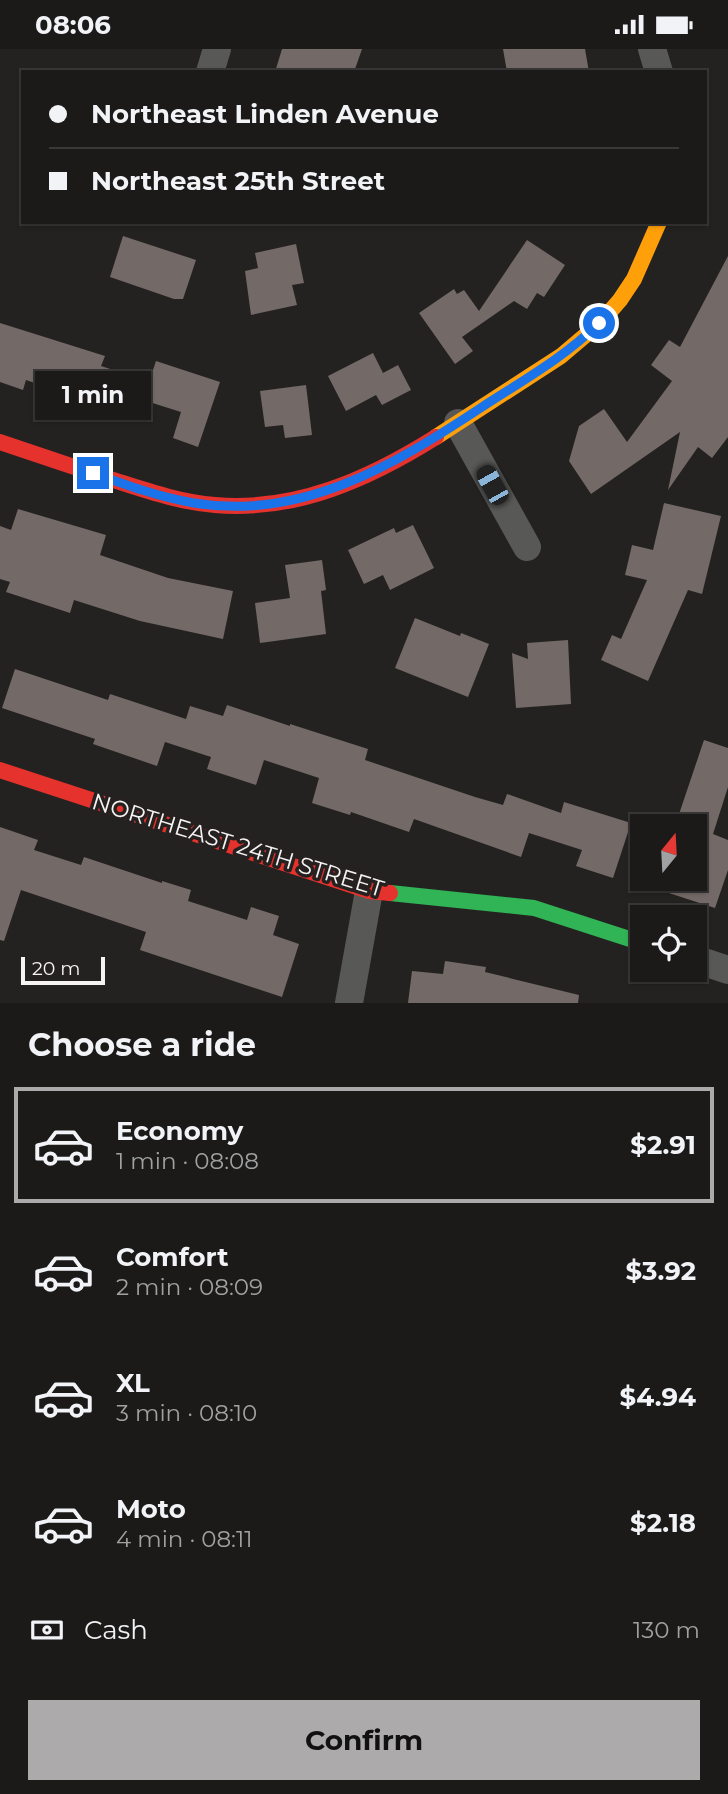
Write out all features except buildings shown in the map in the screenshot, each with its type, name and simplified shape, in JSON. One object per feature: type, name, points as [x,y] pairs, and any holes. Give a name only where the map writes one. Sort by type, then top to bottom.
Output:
[{"type":"street","points":[[211,70],[218,49]]},
{"type":"street","points":[[652,49],[658,70]]},
{"type":"street","points":[[0,442],[162,496],[198,503],[233,506],[304,499],[370,474],[458,423],[560,356],[587,335],[611,311],[632,283],[649,252],[658,224]]},
{"type":"street","points":[[458,423],[527,547]]},
{"type":"street","name":"NORTHEAST 24TH STREET","points":[[0,770],[369,891],[534,908],[630,939]]},
{"type":"street","points":[[349,1003],[369,891]]},
{"type":"street","points":[[707,963],[728,970]]},
{"type":"traffic: fast","points":[[390,893],[534,908],[630,939]]},
{"type":"traffic: slow","points":[[436,437],[561,356],[600,323],[634,279],[658,224]]},
{"type":"traffic: jam","points":[[0,442],[173,498],[215,505],[245,506],[303,498],[331,489],[385,466],[436,437]]},
{"type":"traffic: jam","points":[[0,770],[369,891],[390,893]]},
{"type":"route","points":[[93,473],[162,496],[198,503],[233,506],[304,499],[370,474],[458,423],[560,356],[599,323]]}]
